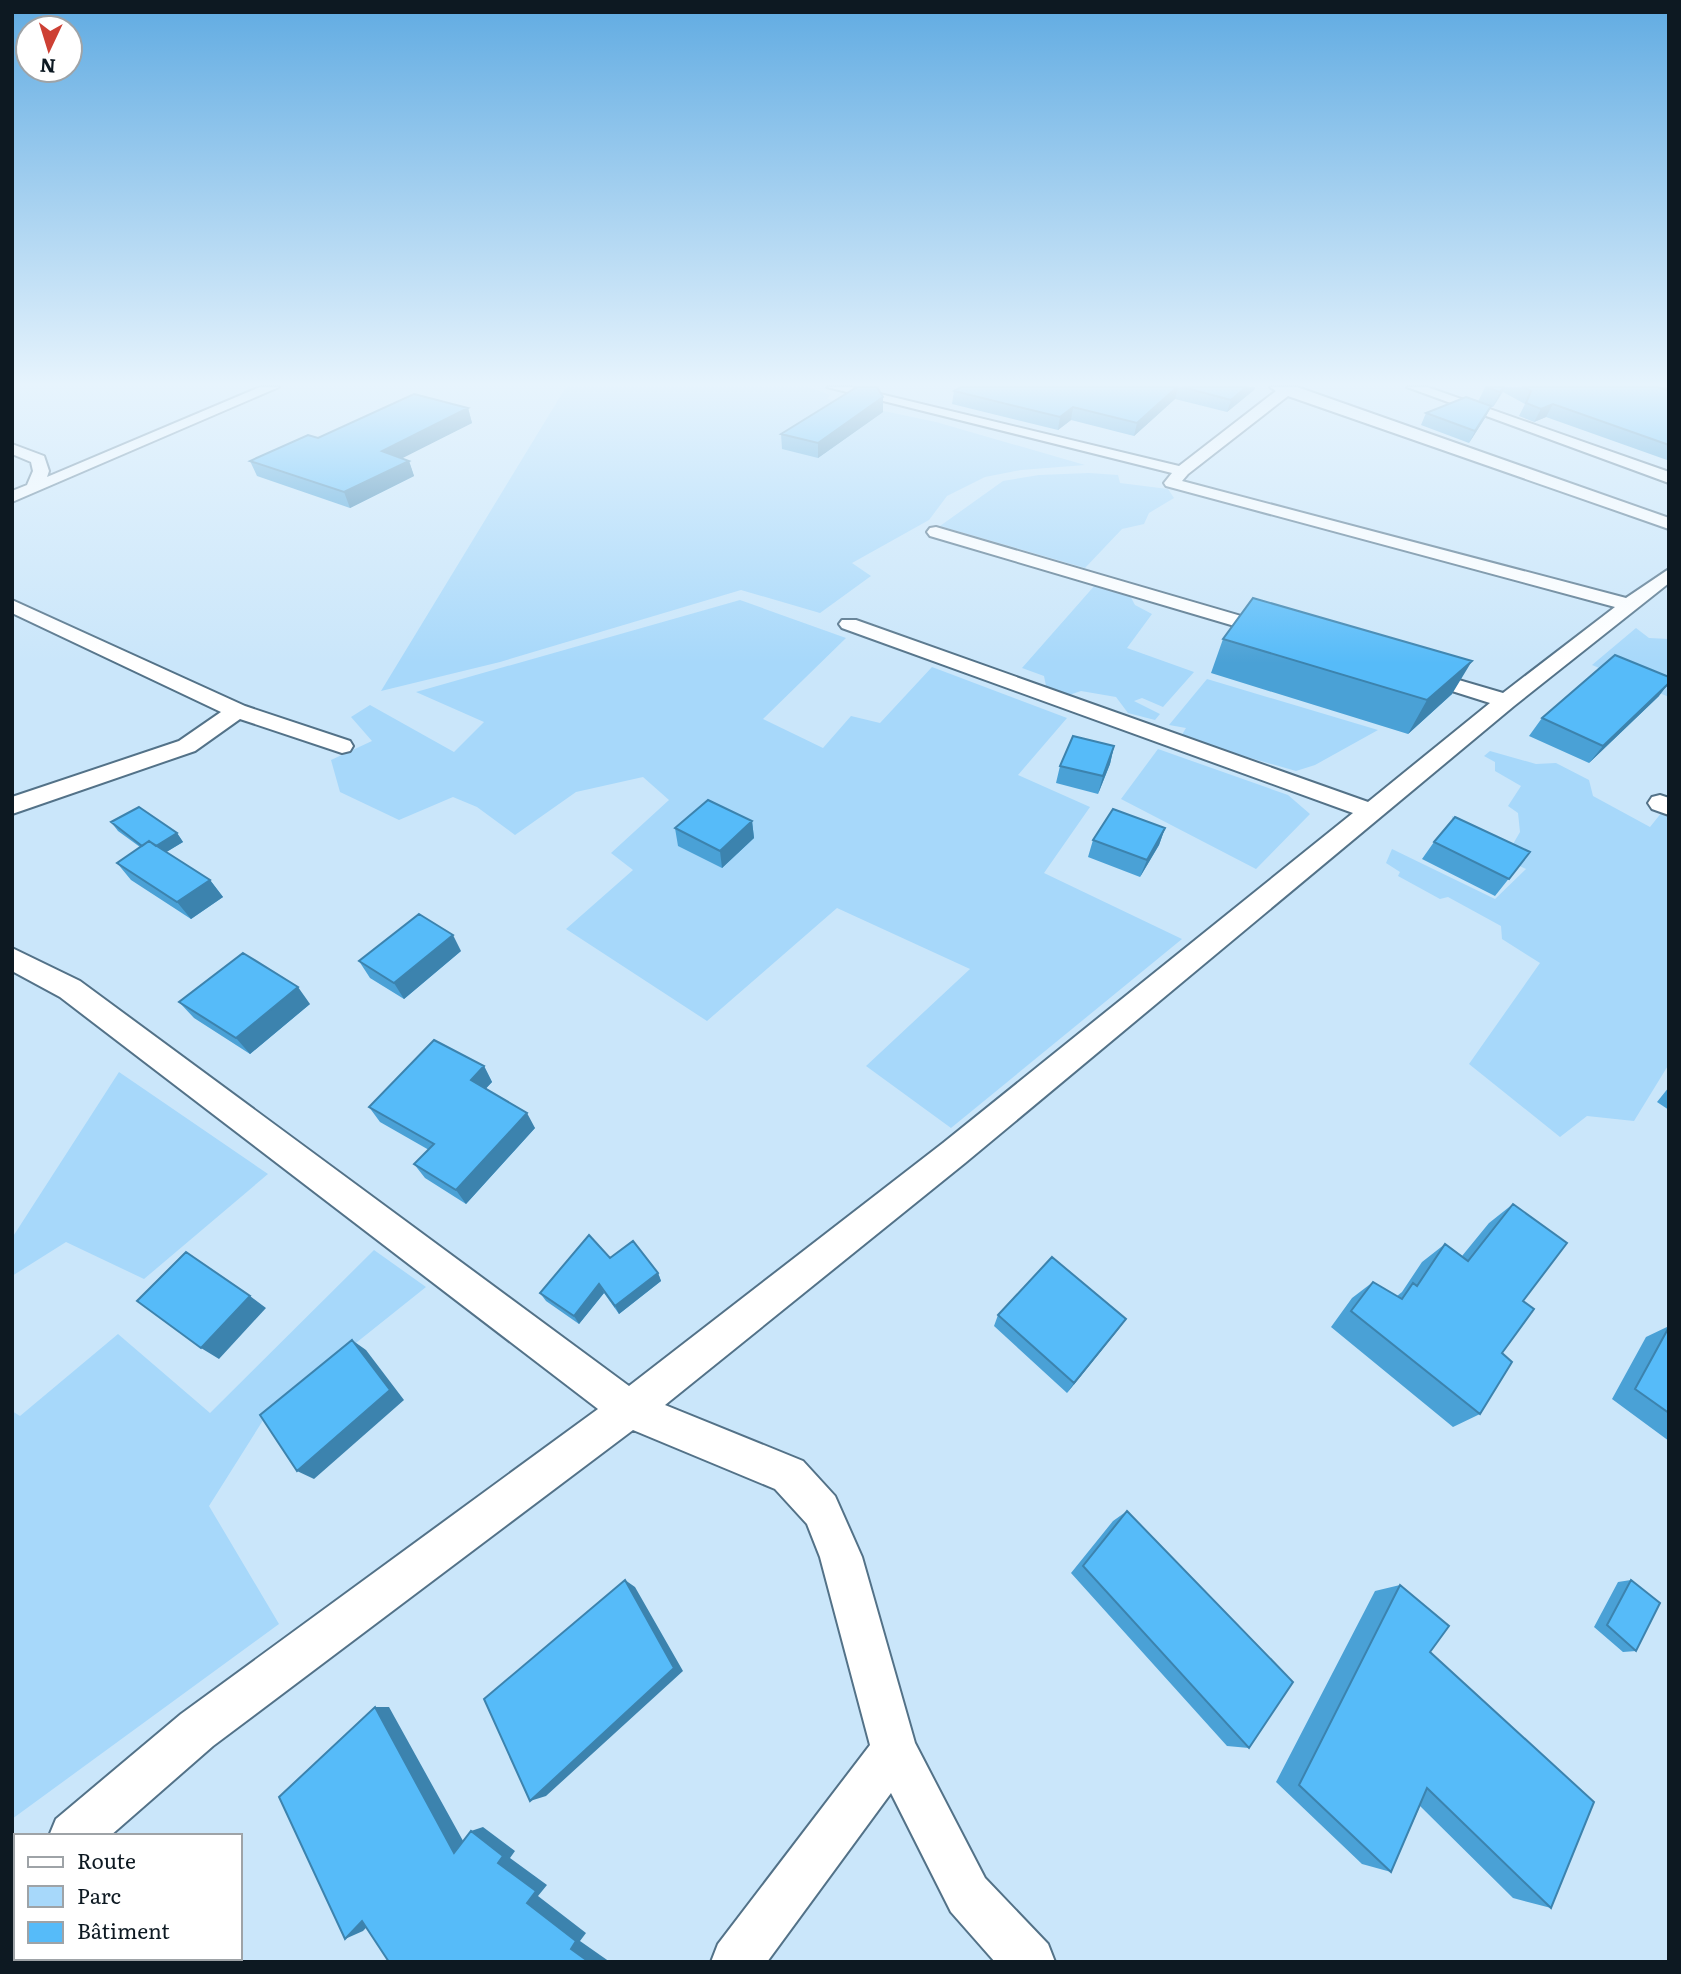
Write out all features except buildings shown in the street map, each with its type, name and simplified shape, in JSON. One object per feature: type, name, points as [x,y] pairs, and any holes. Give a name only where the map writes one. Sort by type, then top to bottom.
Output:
[{"type":"street","points":[[34,487],[37,479]]},
{"type":"street","points":[[12,497],[53,479]]},
{"type":"street","points":[[1175,479],[1172,483],[1629,605]]},
{"type":"street","points":[[1542,479],[1669,524]]},
{"type":"street","points":[[936,532],[1294,638]]},
{"type":"street","points":[[75,1834],[197,1730],[629,1409],[954,1153],[1506,701],[1669,575]]},
{"type":"street","points":[[12,606],[237,711],[342,746]]},
{"type":"street","points":[[849,624],[1370,811]]},
{"type":"street","points":[[1400,669],[1506,701]]},
{"type":"street","points":[[12,806],[187,746],[237,711]]},
{"type":"street","points":[[12,958],[70,989],[629,1409],[789,1475],[821,1510],[841,1557],[894,1751],[968,1895],[1030,1962]]},
{"type":"street","points":[[736,1962],[894,1751]]},
{"type":"green space","points":[[510,479],[981,479],[947,496],[929,520],[852,563],[871,576],[820,613],[741,590],[500,662],[381,691]]},
{"type":"green space","points":[[1119,479],[1120,483],[1168,489],[1174,498],[1149,513],[1144,524],[1122,529],[1085,568],[940,526],[1003,481]]},
{"type":"green space","points":[[1096,584],[1128,592],[1135,605],[1152,614],[1127,648],[1194,672],[1163,707],[1142,698],[1134,701],[1160,714],[1155,720],[1128,713],[1116,697],[1081,691],[1066,696],[1047,691],[1044,676],[1022,668]]},
{"type":"green space","points":[[740,600],[846,638],[763,719],[823,748],[851,716],[880,723],[932,667],[1067,718],[1018,775],[1090,807],[1044,873],[1182,939],[951,1128],[866,1066],[970,969],[837,908],[707,1021],[566,929],[633,870],[611,853],[669,800],[643,777],[576,792],[515,835],[477,807],[453,797],[399,820],[340,792],[331,760],[372,741],[351,717],[370,705],[454,752],[484,722],[416,692]]},
{"type":"green space","points":[[1636,628],[1649,638],[1669,639],[1669,697],[1592,665]]},
{"type":"green space","points":[[1207,679],[1378,730],[1315,765],[1296,771],[1180,738],[1186,728],[1169,725]]},
{"type":"green space","points":[[1158,749],[1288,795],[1310,814],[1256,869],[1121,799]]},
{"type":"green space","points":[[1490,751],[1536,764],[1556,763],[1589,780],[1593,796],[1650,827],[1662,812],[1669,816],[1669,1064],[1634,1121],[1587,1116],[1560,1137],[1469,1064],[1540,963],[1502,939],[1501,926],[1448,897],[1440,899],[1398,876],[1400,872],[1386,863],[1392,849],[1495,899],[1526,869],[1452,834],[1452,816],[1513,844],[1520,832],[1518,813],[1508,806],[1521,786],[1495,771],[1495,762],[1484,756]]},
{"type":"green space","points":[[119,1072],[268,1174],[144,1279],[66,1242],[12,1276],[12,1238]]},
{"type":"green space","points":[[374,1250],[426,1287],[267,1414],[209,1506],[279,1624],[12,1819],[12,1411],[20,1416],[118,1334],[210,1413]]}]
